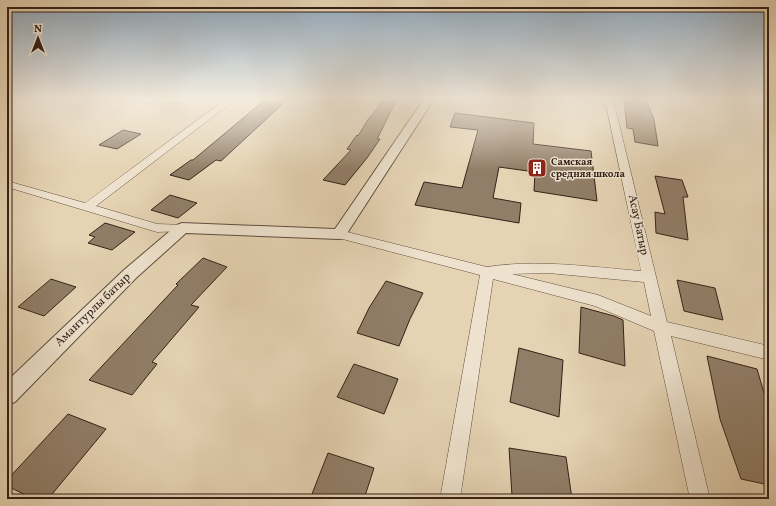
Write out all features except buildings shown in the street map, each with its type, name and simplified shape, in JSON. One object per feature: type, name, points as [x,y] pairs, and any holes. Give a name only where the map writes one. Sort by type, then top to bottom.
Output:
[{"type":"street","points":[[88,207],[201,123]]},
{"type":"street","points":[[339,234],[412,123]]},
{"type":"street","name":"Асау Батыр","points":[[614,123],[700,499]]},
{"type":"street","points":[[7,184],[157,228],[339,234],[598,301],[661,327],[769,353]]},
{"type":"street","name":"Амантурлы батыр","points":[[7,395],[130,274],[182,228]]},
{"type":"street","points":[[488,272],[506,269],[541,268],[649,277]]},
{"type":"street","points":[[450,499],[488,272]]},
{"type":"place","name":"Самская средняя школа","points":[[537,168]]}]
